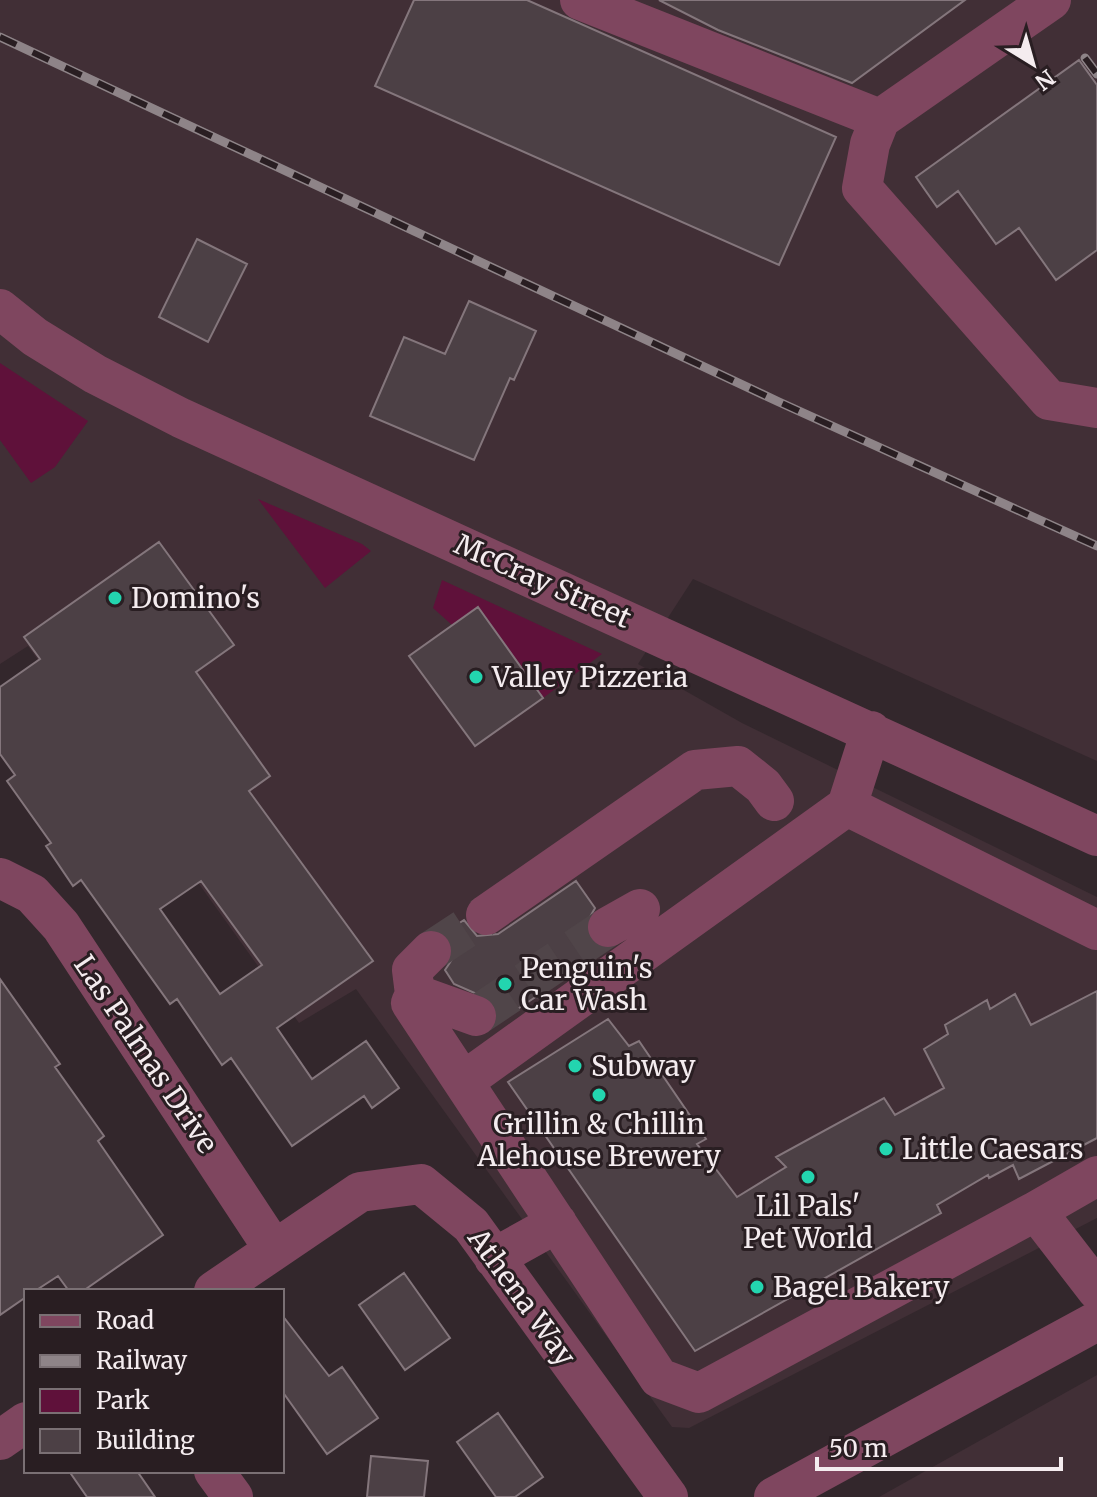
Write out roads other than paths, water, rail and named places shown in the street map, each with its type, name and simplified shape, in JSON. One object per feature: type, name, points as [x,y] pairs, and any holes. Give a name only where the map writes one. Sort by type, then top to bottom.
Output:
[{"type":"street","points":[[580,0],[880,119]]},
{"type":"street","points":[[1051,0],[880,119],[870,144],[862,188],[1049,400],[1097,408]]},
{"type":"street","name":"McCray Street","points":[[0,309],[35,337],[95,374],[181,418],[1097,836]]},
{"type":"street","points":[[464,1081],[847,806],[871,731]]},
{"type":"street","points":[[486,915],[695,770],[738,766],[763,786],[774,801]]},
{"type":"street","points":[[847,806],[1097,930]]},
{"type":"street","name":"Las Palmas Drive","points":[[0,878],[32,894],[61,926],[273,1248]]},
{"type":"street","points":[[431,951],[412,970],[415,994],[411,1003],[659,1378],[699,1393],[1097,1176]]},
{"type":"street","points":[[415,994],[476,1016]]},
{"type":"street","name":"Athena Way","points":[[217,1289],[273,1248],[360,1192],[421,1184],[471,1225],[668,1497]]},
{"type":"street","points":[[1036,1211],[1097,1290]]},
{"type":"street","points":[[494,1258],[557,1223]]},
{"type":"street","points":[[774,1497],[1097,1321]]},
{"type":"street","points":[[0,1440],[24,1423]]},
{"type":"street","points":[[215,1473],[233,1497]]},
{"type":"tunnel","points":[[431,951],[486,915]]},
{"type":"tunnel","points":[[476,1016],[608,927]]},
{"type":"railway","points":[[0,37],[779,402],[1097,546]]},
{"type":"railway","points":[[1085,58],[1097,74]]},
{"type":"place","name":"Domino's","points":[[115,598]]},
{"type":"place","name":"Valley Pizzeria","points":[[476,677]]},
{"type":"place","name":"Penguin's Car Wash","points":[[505,984]]},
{"type":"place","name":"Subway","points":[[575,1066]]},
{"type":"place","name":"Grillin & Chillin Alehouse Brewery","points":[[599,1095]]},
{"type":"place","name":"Little Caesars","points":[[886,1149]]},
{"type":"place","name":"Lil Pals' Pet World","points":[[808,1177]]},
{"type":"place","name":"Bagel Bakery","points":[[757,1287]]}]
